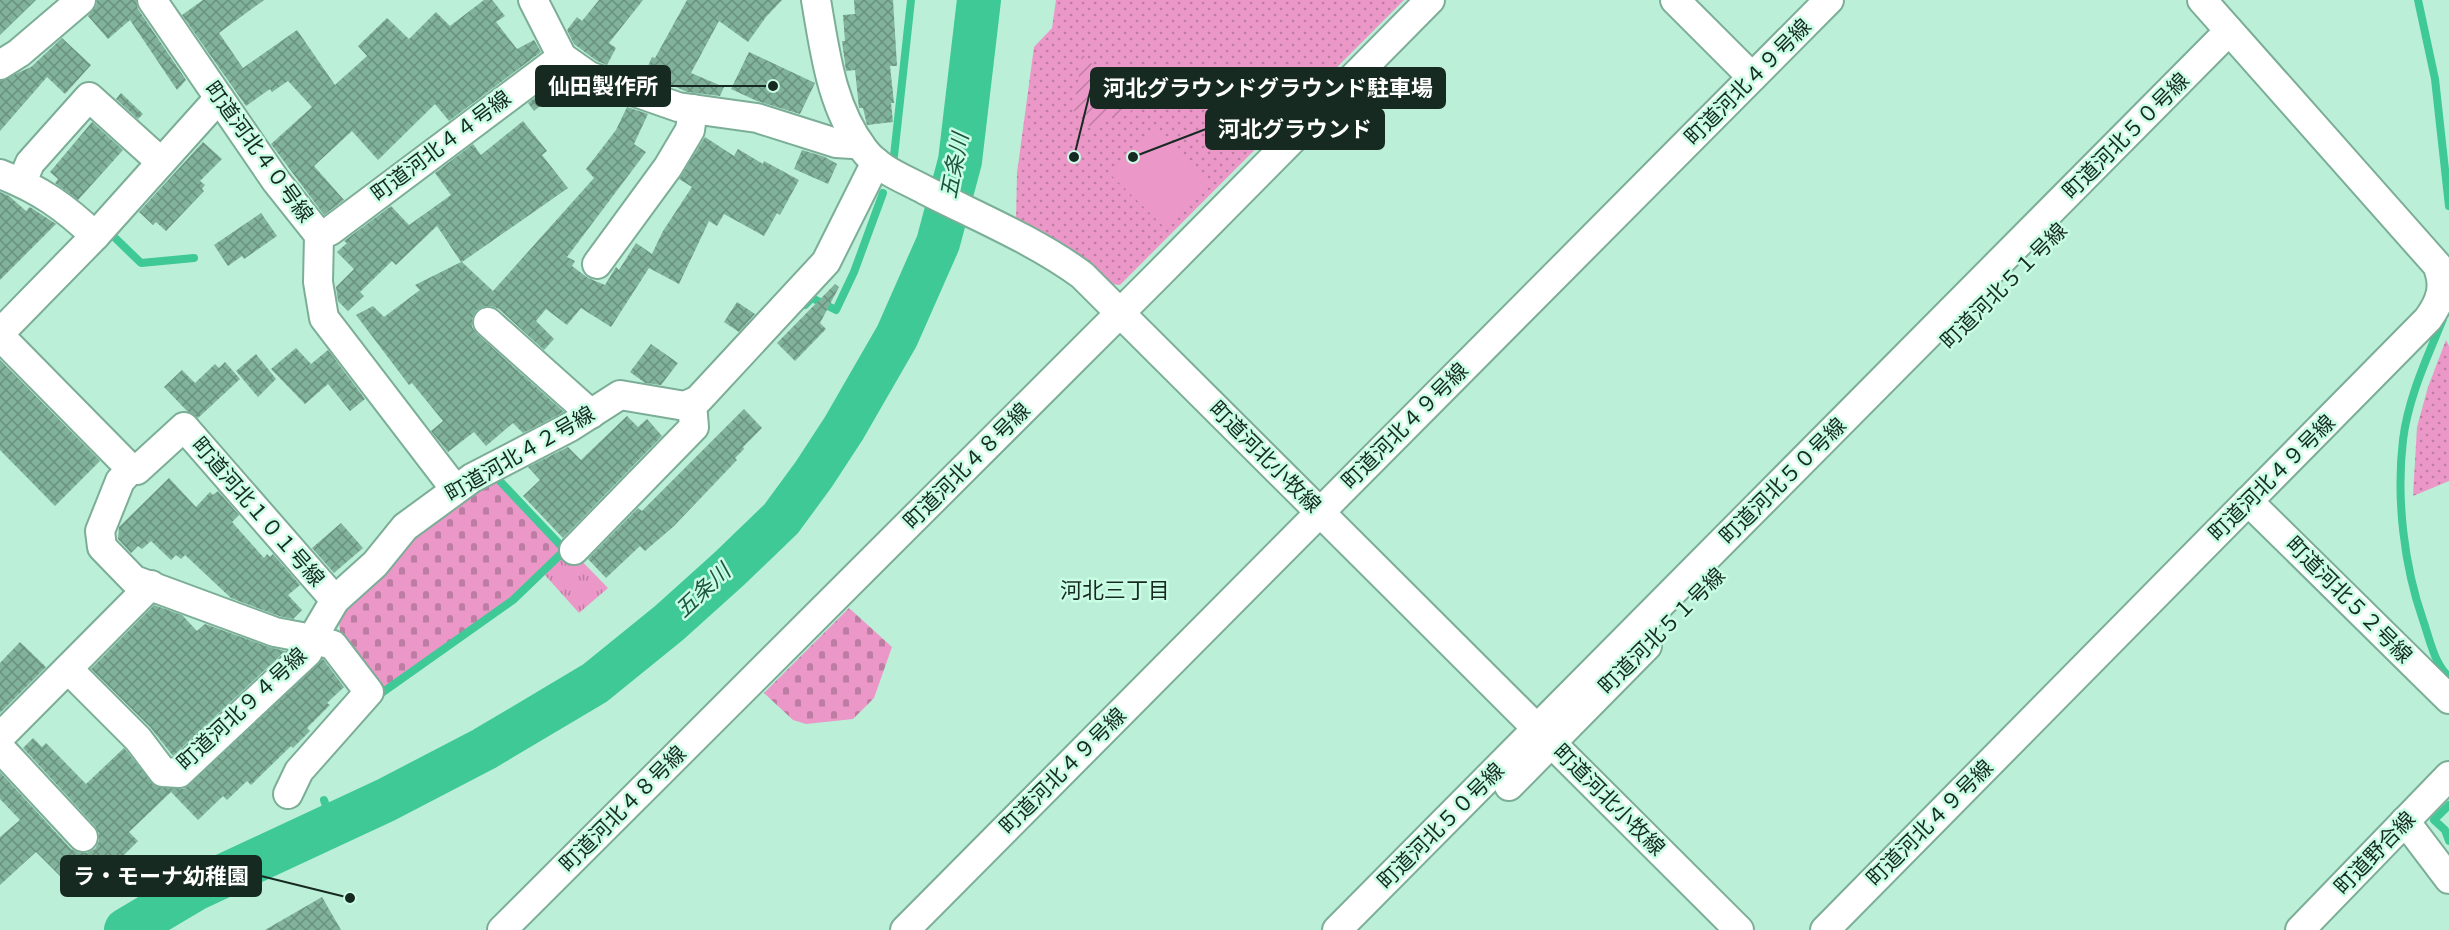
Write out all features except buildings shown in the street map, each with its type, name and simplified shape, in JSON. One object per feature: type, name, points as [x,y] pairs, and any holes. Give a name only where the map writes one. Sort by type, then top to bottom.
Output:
[{"type":"street","points":[[0,64],[19,53],[81,0]]},
{"type":"street","name":"町道河北４０号線","points":[[152,0],[276,180],[319,235],[318,282],[324,318],[455,489]]},
{"type":"street","points":[[533,0],[562,57],[589,76],[678,107],[757,117],[836,143],[852,144],[867,152]]},
{"type":"street","points":[[574,550],[694,427],[692,404],[826,262],[867,152],[831,83],[816,0]]},
{"type":"street","name":"町道河北４８号線","points":[[502,930],[1430,0]]},
{"type":"street","points":[[1675,0],[1752,77]]},
{"type":"street","name":"町道河北４９号線","points":[[905,930],[1829,0]]},
{"type":"street","name":"町道河北４９号線","points":[[1825,930],[2428,319],[2438,306],[2442,291],[2442,276],[2437,265],[2202,0]]},
{"type":"street","name":"町道河北５０号線","points":[[1337,930],[1545,735],[2229,31]]},
{"type":"street","name":"町道河北４４号線","points":[[319,235],[330,231],[562,57]]},
{"type":"street","points":[[95,236],[66,208],[11,178],[30,163],[89,97],[161,162]]},
{"type":"street","points":[[219,98],[95,236],[0,335],[131,469],[120,481],[100,531],[102,547],[134,580],[275,632],[333,645],[369,692],[299,771],[288,794]]},
{"type":"street","points":[[597,264],[668,167],[690,130],[693,108]]},
{"type":"street","name":"町道河北小牧線","points":[[867,152],[905,179],[1069,265],[1121,312],[1739,930]]},
{"type":"street","points":[[488,322],[591,414]]},
{"type":"street","name":"町道河北４２号線","points":[[312,639],[335,600],[375,564],[405,527],[472,478],[591,414],[620,395],[685,406],[692,404]]},
{"type":"street","name":"町道河北１０１号線","points":[[131,469],[138,470],[184,427],[335,600]]},
{"type":"street","name":"町道河北５２号線","points":[[2248,501],[2449,699]]},
{"type":"street","points":[[0,737],[151,585]]},
{"type":"street","name":"町道河北９４号線","points":[[68,669],[138,739],[163,772],[179,773],[308,652],[312,639]]},
{"type":"street","points":[[1364,930],[1545,735]]},
{"type":"street","points":[[0,748],[84,837]]},
{"type":"street","name":"町道野合線","points":[[2300,930],[2449,776]]},
{"type":"street","points":[[2405,821],[2449,879]]},
{"type":"green space","points":[[1056,0],[1404,0],[1120,285],[1110,284],[1016,222],[1017,173],[1034,47],[1052,28]]},
{"type":"green space","points":[[1082,54],[1135,106],[1127,116],[1107,117],[1094,131],[1074,111]]},
{"type":"green space","points":[[1157,127],[1211,181],[1165,228],[1111,175]]},
{"type":"green space","points":[[2446,340],[2449,346],[2449,481],[2413,496],[2417,427],[2428,387]]},
{"type":"green space","points":[[491,477],[562,549],[511,598],[379,692],[341,639],[338,613],[407,536]]},
{"type":"green space","points":[[570,549],[608,588],[579,613],[544,574]]},
{"type":"green space","points":[[849,608],[892,647],[874,698],[853,719],[806,724],[793,720],[764,693]]},
{"type":"waterway","points":[[894,156],[911,0]]},
{"type":"waterway","name":"五条川","points":[[126,930],[195,889],[386,800],[484,749],[595,683],[669,623],[781,519],[844,428],[897,336],[938,243],[960,161],[979,0]]},
{"type":"waterway","points":[[2418,0],[2435,79],[2449,206]]},
{"type":"waterway","points":[[805,305],[812,298],[836,310],[854,272],[883,193]]},
{"type":"waterway","points":[[107,230],[141,263],[194,258]]},
{"type":"waterway","points":[[2443,319],[2419,378],[2405,424],[2400,485],[2406,555],[2416,599],[2436,658],[2449,677]]},
{"type":"waterway","points":[[376,697],[513,600],[565,550],[497,478],[501,475]]},
{"type":"waterway","points":[[324,800],[332,825]]},
{"type":"waterway","points":[[2449,805],[2434,820],[2445,830],[2449,841]]},
{"type":"place","name":"仙田製作所","points":[[773,86]]},
{"type":"place","name":"河北グラウンドグラウンド駐車場","points":[[1074,157]]},
{"type":"place","name":"河北グラウンド","points":[[1133,157]]},
{"type":"place","name":"ラ・モーナ幼稚園","points":[[350,898]]},
{"type":"district","name":"河北三丁目","points":[[1115,591]]}]
